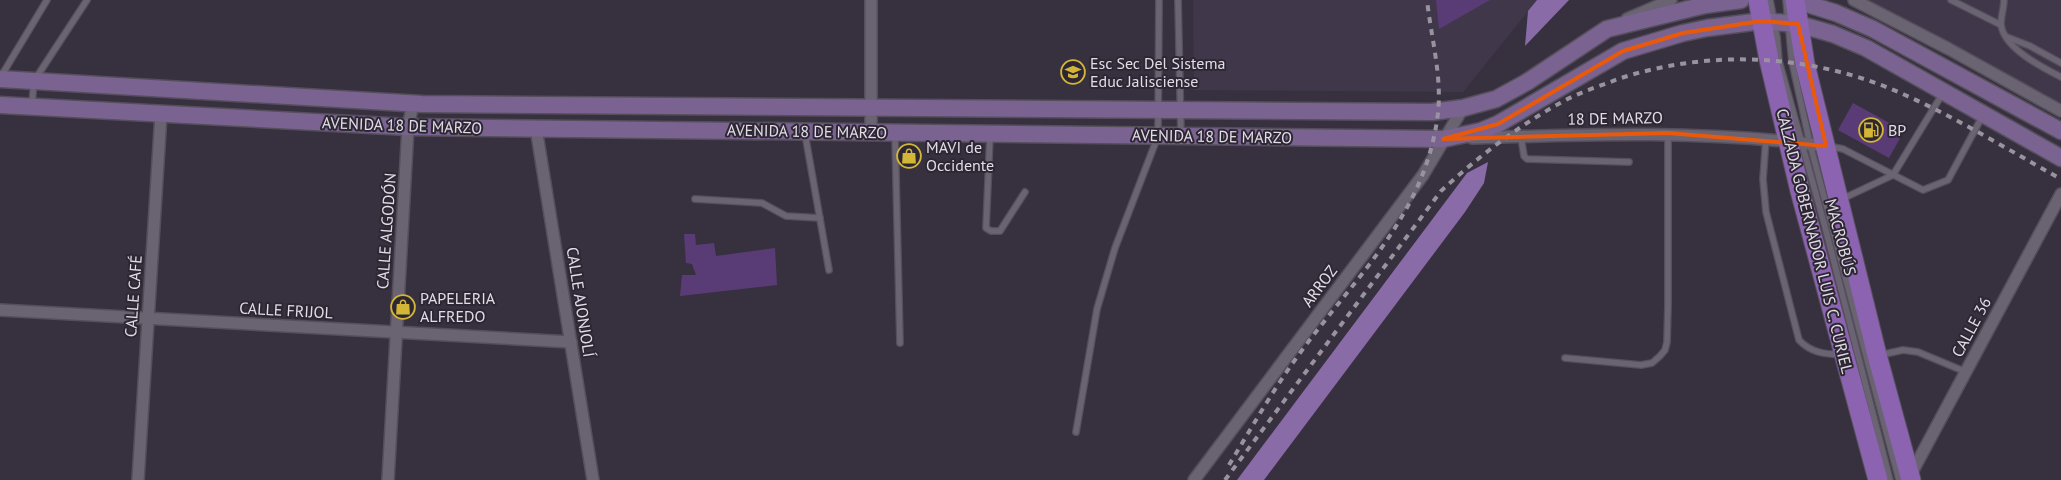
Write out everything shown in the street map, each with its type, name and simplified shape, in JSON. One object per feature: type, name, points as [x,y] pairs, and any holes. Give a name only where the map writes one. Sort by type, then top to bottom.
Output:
[{"type":"main road","name":"CALZADA GOBERNADOR LUIS C. CURIEL","points":[[1758,0],[1780,22],[1806,143],[1844,356],[1878,480]]},
{"type":"main road","name":"CALZADA GOBERNADOR LUIS C. CURIEL","points":[[1795,0],[1780,22],[1806,143],[1839,200],[1907,479]]},
{"type":"street","points":[[871,0],[872,132]]},
{"type":"street","name":"AVENIDA 18 DE MARZO","points":[[0,79],[413,104],[1432,112],[1463,108],[1496,99],[1607,29],[1649,8],[1671,0]]},
{"type":"street","name":"AVENIDA 18 DE MARZO","points":[[1607,29],[1705,5],[1741,0]]},
{"type":"street","points":[[1795,0],[1836,13],[1873,29],[2061,131]]},
{"type":"street","points":[[1854,0],[1950,49],[2061,111]]},
{"type":"street","name":"AVENIDA 18 DE MARZO","points":[[0,105],[408,127],[1443,139],[1481,132],[1498,124],[1623,51],[1683,33],[1780,22]]},
{"type":"street","points":[[1780,22],[1833,34],[1866,48],[2061,158]]},
{"type":"street","name":"CALLE ALGODÓN","points":[[388,480],[408,127],[413,104]]},
{"type":"street","name":"ARROZ","points":[[1194,480],[1423,175],[1463,108]]},
{"type":"street","name":"CALLE CAFÉ","points":[[138,480],[161,114]]},
{"type":"street","name":"CALLE AJONJOLÍ","points":[[536,128],[593,480]]},
{"type":"street","name":"18 DE MARZO","points":[[1443,139],[1668,133],[1766,138],[1806,143]]},
{"type":"street","name":"CALLE 36","points":[[1907,479],[2061,194]]},
{"type":"street","name":"CALLE FRIJOL","points":[[0,310],[571,342]]},
{"type":"lane","points":[[0,79],[46,0]]},
{"type":"lane","points":[[31,106],[34,81],[87,0]]},
{"type":"lane","points":[[1076,432],[1100,301],[1115,248],[1158,136],[1159,0]]},
{"type":"lane","points":[[1178,0],[1181,136]]},
{"type":"lane","points":[[1770,0],[1780,22]]},
{"type":"lane","points":[[1780,22],[1786,0]]},
{"type":"lane","points":[[1951,0],[2001,25]]},
{"type":"lane","points":[[1998,0],[2004,3],[2001,25],[2007,37],[2023,56],[2061,77]]},
{"type":"lane","points":[[2007,37],[2030,46],[2061,63]]},
{"type":"lane","points":[[1839,200],[1893,175],[1942,92]]},
{"type":"lane","points":[[1806,143],[1844,149],[1923,190],[1948,180],[1983,115]]},
{"type":"lane","points":[[804,132],[829,270]]},
{"type":"lane","points":[[895,132],[900,343]]},
{"type":"lane","points":[[1565,358],[1641,365],[1652,363],[1665,350],[1668,305],[1668,133]]},
{"type":"lane","points":[[991,134],[986,228],[991,231],[1000,231],[1025,192]]},
{"type":"lane","points":[[1520,137],[1524,156],[1527,159],[1629,162]]},
{"type":"lane","points":[[1766,138],[1763,179],[1766,212],[1799,340],[1803,345],[1819,353],[1844,356]]},
{"type":"lane","name":"MACROBÚS","points":[[1806,143],[1907,479]]},
{"type":"lane","name":"MACROBÚS","points":[[1806,143],[1890,480]]},
{"type":"lane","points":[[695,199],[762,203],[786,216],[820,218]]},
{"type":"lane","points":[[1877,355],[1903,350],[1918,352],[1966,372]]},
{"type":"highlighted area","points":[[1761,21],[1798,24],[1826,146],[1668,133],[1443,139],[1498,124],[1623,51],[1683,33]]},
{"type":"shaded area","points":[[1193,0],[1537,0],[1463,92],[1194,90]]},
{"type":"shaded area","points":[[1537,0],[1569,0],[1525,46],[1528,11]]},
{"type":"shaded area","points":[[1863,0],[2061,0],[2061,103],[1959,50]]},
{"type":"shaded area","points":[[1488,162],[1484,183],[1465,212],[1264,480],[1237,480],[1467,173]]},
{"type":"building","points":[[1436,0],[1490,0],[1439,29]]},
{"type":"building","name":"BP","points":[[1853,103],[1904,131],[1889,158],[1838,130]]},
{"type":"building","points":[[684,234],[695,234],[696,245],[714,243],[716,256],[775,248],[777,285],[680,296],[682,275],[696,275],[692,264],[686,263]]},
{"type":"railway","points":[[1229,465],[1290,366],[1386,242],[1404,213],[1419,182],[1431,149],[1439,99],[1439,85],[1427,0]]},
{"type":"railway","points":[[1225,480],[1441,191],[1484,154],[1530,121],[1569,98],[1618,79],[1654,69],[1726,60],[1763,60],[1835,71],[1871,81],[1925,104],[2061,179]]},
{"type":"place","name":"Esc Sec Del Sistema Educ Jalisciense","points":[[1073,72]]},
{"type":"place","name":"BP","points":[[1871,130]]},
{"type":"place","name":"MAVI de Occidente","points":[[909,156]]},
{"type":"place","name":"PAPELERIA ALFREDO","points":[[403,307]]}]
